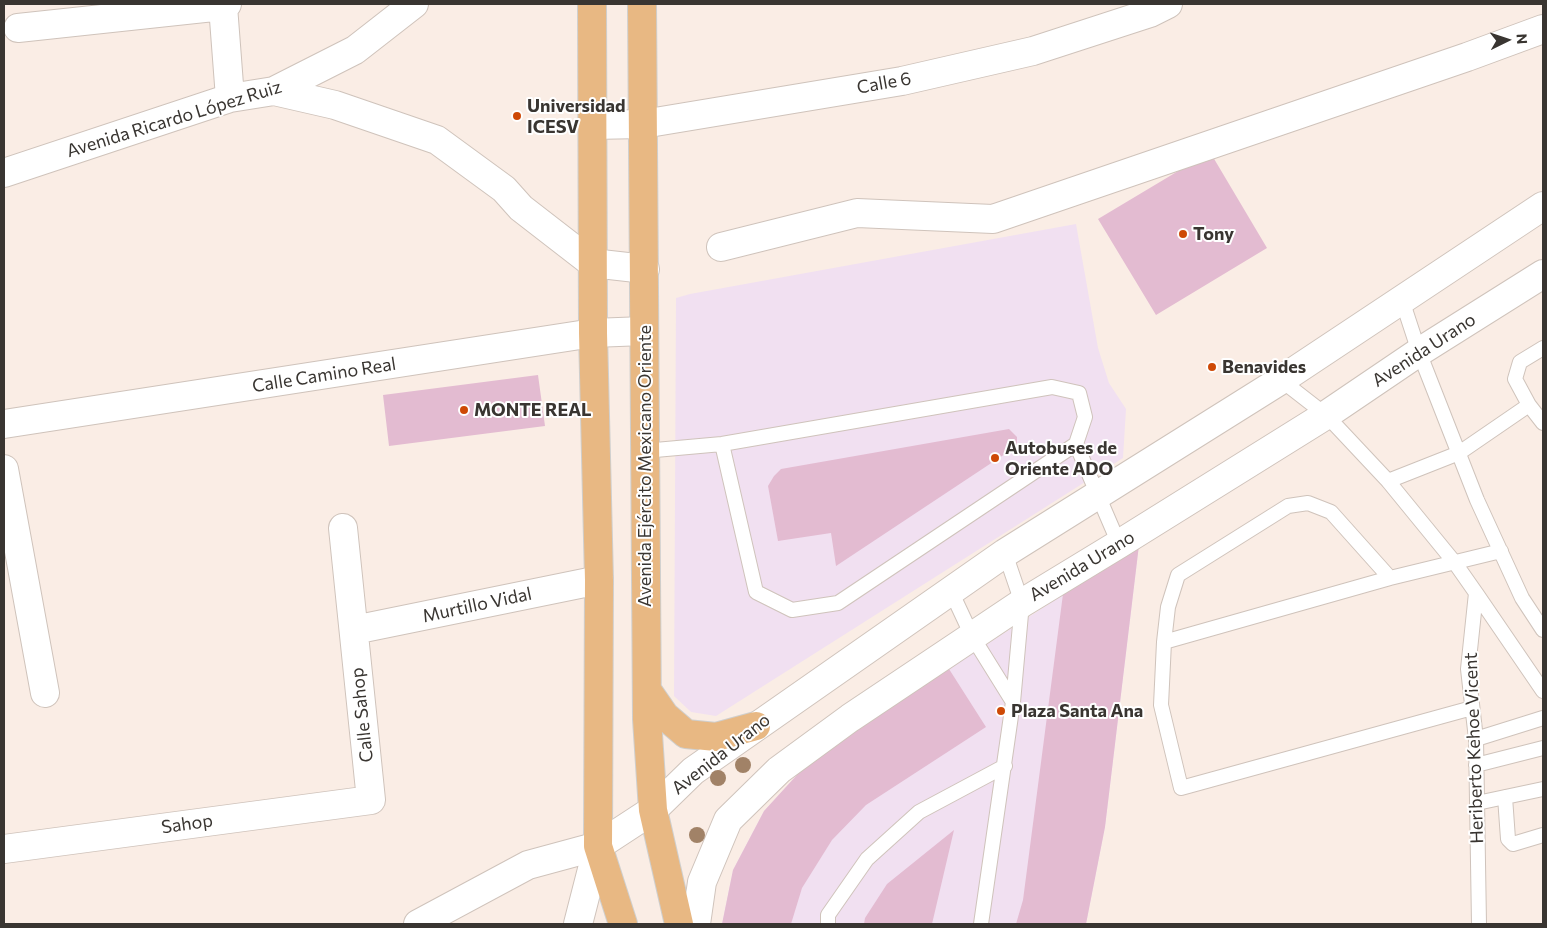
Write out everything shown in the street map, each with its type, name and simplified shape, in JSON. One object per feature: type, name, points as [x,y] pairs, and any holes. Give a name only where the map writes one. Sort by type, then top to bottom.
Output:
[{"type":"main road","points":[[592,4],[592,333],[599,580],[598,846],[623,924]]},
{"type":"main road","name":"Avenida Ejército Mexicano Oriente","points":[[642,4],[647,690],[653,810],[680,924]]},
{"type":"main road","points":[[647,690],[666,716],[686,734],[716,737],[756,726]]},
{"type":"street","name":"Avenida Ricardo López Ruiz","points":[[4,173],[230,98],[274,91],[356,50],[414,4]]},
{"type":"street","points":[[18,28],[225,5],[230,98]]},
{"type":"street","name":"Calle 6","points":[[592,125],[643,124],[902,81],[1033,51],[1156,7]]},
{"type":"street","points":[[721,247],[858,213],[993,219],[1467,57],[1543,29]]},
{"type":"street","points":[[274,91],[335,105],[437,140],[504,189],[521,208],[592,263],[645,269]]},
{"type":"street","name":"Avenida Urano","points":[[418,924],[528,865],[598,846],[653,810],[694,771],[756,726],[1005,553],[1281,380],[1543,206]]},
{"type":"street","name":"Avenida Urano","points":[[696,924],[702,882],[728,820],[778,770],[850,718],[1022,603],[1326,415],[1420,352],[1543,274]]},
{"type":"street","name":"Calle Camino Real","points":[[4,424],[592,333],[644,330]]},
{"type":"street","points":[[4,469],[45,693]]},
{"type":"street","name":"Calle Sahop","points":[[343,528],[371,800]]},
{"type":"street","name":"Murtillo Vidal","points":[[354,630],[599,580]]},
{"type":"street","name":"Sahop","points":[[4,849],[371,800]]},
{"type":"street","points":[[578,924],[598,846]]},
{"type":"lane","points":[[1402,300],[1477,500],[1522,598],[1543,630]]},
{"type":"lane","points":[[1543,348],[1520,362],[1515,379],[1528,405],[1543,423]]},
{"type":"lane","points":[[1281,380],[1326,415],[1388,481],[1455,563],[1543,691]]},
{"type":"lane","points":[[644,451],[722,444],[1052,387],[1079,393],[1085,417],[1076,444],[838,603],[792,610],[756,592],[722,444]]},
{"type":"lane","points":[[1388,481],[1459,453],[1528,405]]},
{"type":"lane","points":[[1076,444],[1118,544]]},
{"type":"lane","points":[[1390,578],[1331,512],[1308,503],[1288,506],[1178,575],[1168,607],[1161,705],[1181,788],[1472,708]]},
{"type":"lane","points":[[1164,642],[1390,578],[1501,551]]},
{"type":"lane","points":[[981,924],[1005,766],[1022,603],[1005,553]]},
{"type":"lane","points":[[951,591],[972,636],[1013,702]]},
{"type":"lane","name":"Heriberto Kehoe Vicent","points":[[1476,593],[1468,669],[1476,739],[1479,924]]},
{"type":"lane","points":[[1476,739],[1543,718]]},
{"type":"lane","points":[[1476,765],[1543,748]]},
{"type":"lane","points":[[828,924],[828,915],[867,859],[919,812],[1005,766]]},
{"type":"lane","points":[[1477,803],[1543,789]]},
{"type":"lane","points":[[1505,797],[1508,839],[1513,844],[1543,835]]},
{"type":"shaded area","points":[[1076,224],[1098,348],[1109,383],[1126,409],[1123,458],[716,716],[691,712],[674,696],[676,298]]},
{"type":"shaded area","name":"Plaza Santa Ana","points":[[1139,545],[1105,827],[1086,924],[722,924],[733,870],[764,811],[817,753]]},
{"type":"building","name":"Tony","points":[[1210,152],[1267,248],[1156,315],[1098,219]]},
{"type":"building","name":"MONTE REAL","points":[[538,375],[545,426],[389,446],[383,395]]},
{"type":"building","points":[[1009,429],[1017,437],[1017,446],[836,566],[831,533],[778,541],[768,486],[781,469]]},
{"type":"building","points":[[1139,545],[1105,827],[1086,924],[1016,924],[1023,900],[1063,594]]},
{"type":"building","points":[[949,669],[986,727],[866,805],[832,840],[802,888],[791,924],[722,924],[733,870],[764,811],[817,753]]},
{"type":"building","points":[[954,830],[932,924],[864,924],[865,918],[887,884]]},
{"type":"place","name":"Universidad ICESV","points":[[517,116]]},
{"type":"place","name":"Tony","points":[[1183,234]]},
{"type":"place","name":"Benavides","points":[[1212,367]]},
{"type":"place","name":"MONTE REAL","points":[[464,410]]},
{"type":"place","name":"Autobuses de Oriente ADO","points":[[995,458]]},
{"type":"place","name":"Plaza Santa Ana","points":[[1001,711]]}]
